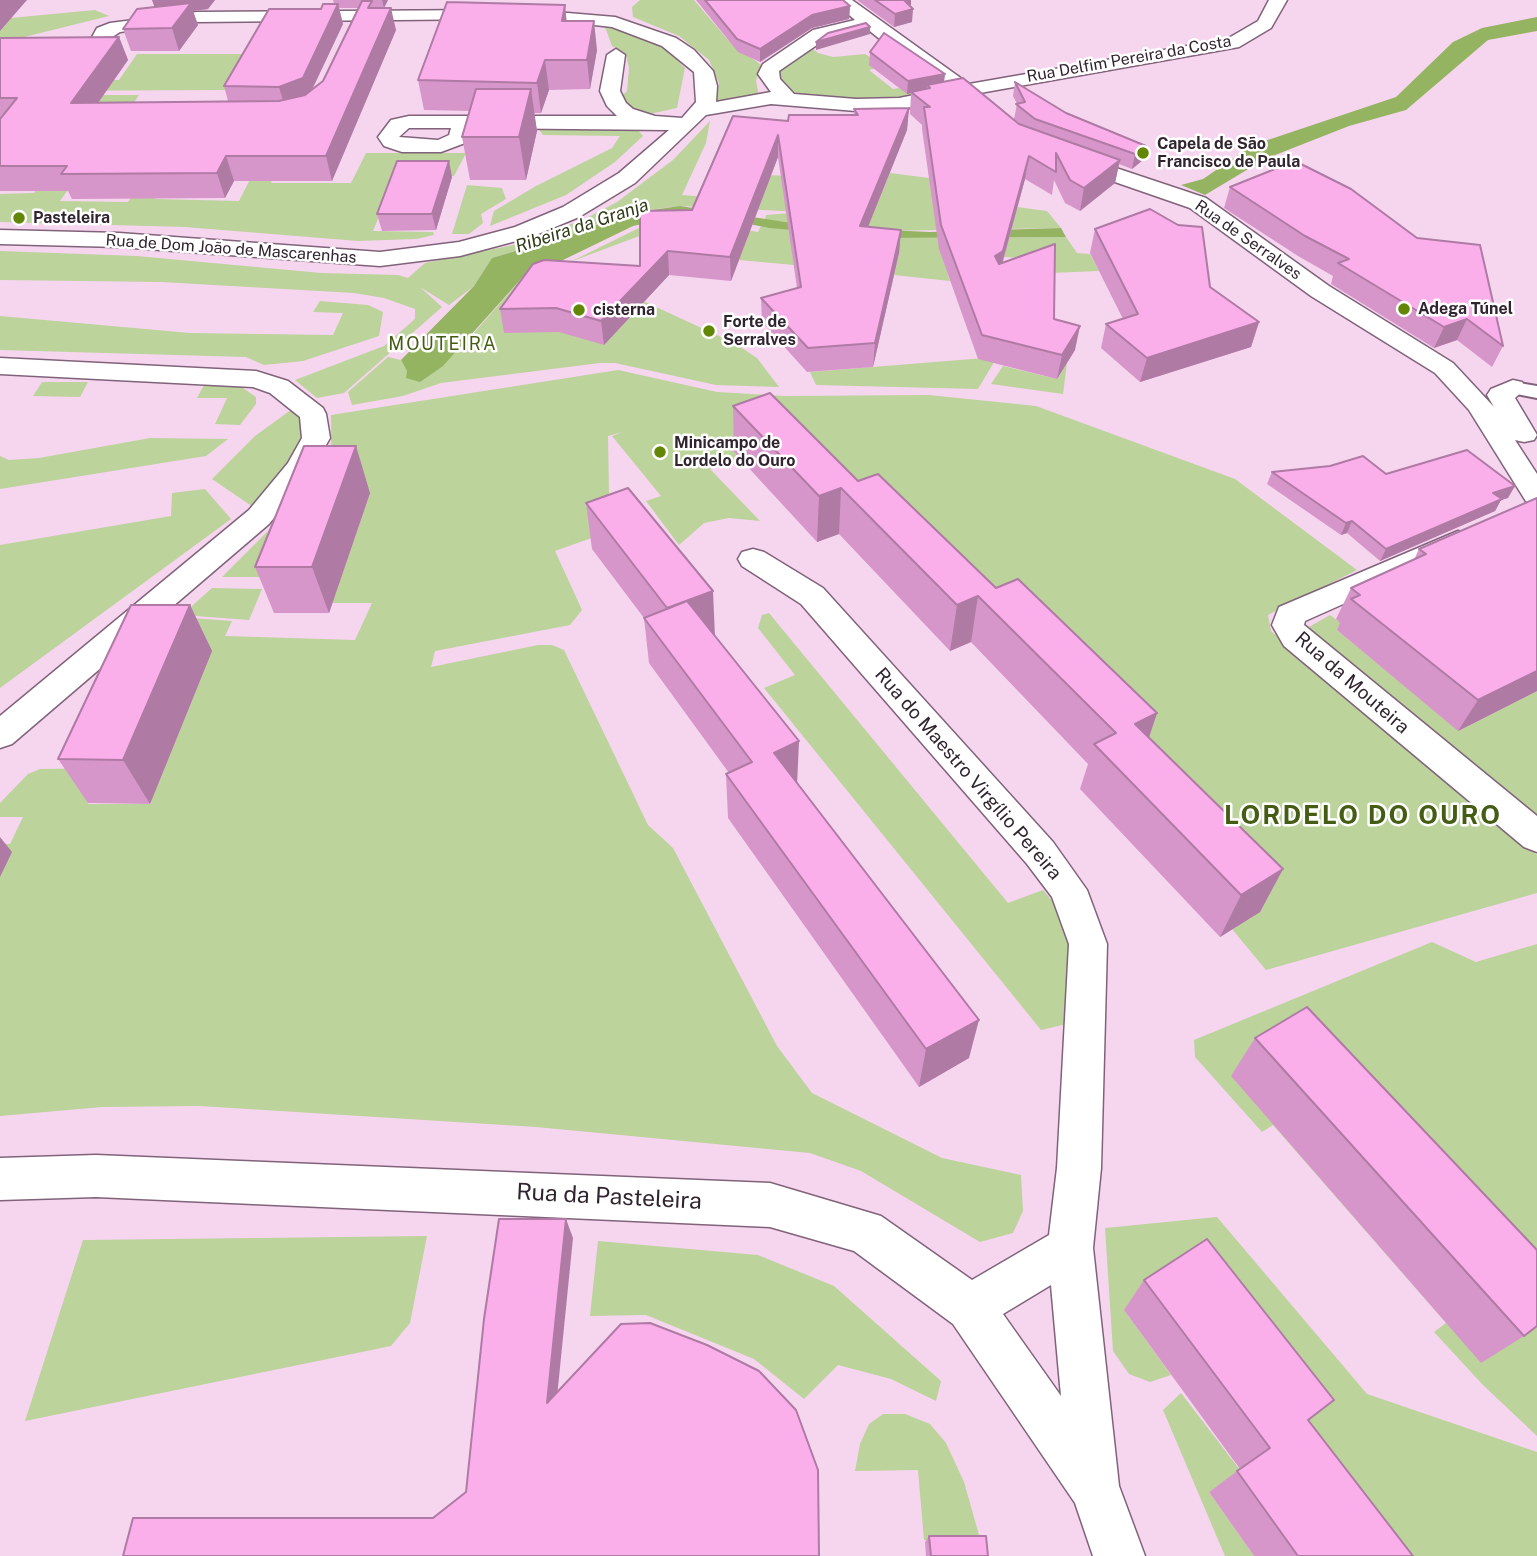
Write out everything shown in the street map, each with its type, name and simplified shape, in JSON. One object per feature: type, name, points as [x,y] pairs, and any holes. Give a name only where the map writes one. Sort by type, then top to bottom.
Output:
[{"type":"street","points":[[841,0],[963,90],[1007,127]]},
{"type":"street","name":"Rua Delfim Pereira da Costa","points":[[695,117],[755,99],[872,106],[899,104],[963,90],[1232,43],[1265,24],[1278,0]]},
{"type":"street","points":[[100,39],[104,32],[116,27],[164,19],[538,14],[608,2],[607,12],[615,22]]},
{"type":"street","points":[[463,122],[652,122],[695,117],[708,93],[703,71],[687,54],[669,42],[615,22],[538,14]]},
{"type":"street","points":[[349,36],[358,16]]},
{"type":"street","points":[[788,99],[771,80],[768,74],[770,68],[820,34],[868,22]]},
{"type":"street","points":[[616,55],[610,91],[617,106],[626,113],[652,122]]},
{"type":"street","name":"Rua de Dom João de Mascarenhas","points":[[0,237],[119,240],[380,259],[460,249],[523,232],[571,212],[627,178],[695,117]]},
{"type":"street","name":"Rua de Serralves","points":[[1047,150],[1198,203],[1320,291],[1444,368],[1480,406],[1514,460],[1520,512]]},
{"type":"street","points":[[0,366],[256,379],[279,387],[313,414],[316,438],[300,467],[259,517],[0,735]]},
{"type":"street","points":[[1514,460],[1529,442],[1500,395],[1525,390]]},
{"type":"street","name":"Rua da Mouteira","points":[[1520,512],[1290,615],[1288,625],[1295,638],[1537,837]]},
{"type":"street","name":"Rua do Maestro Virgílio Pereira","points":[[754,559],[812,596],[1040,853],[1068,890],[1088,944],[1079,1168],[1070,1248],[1095,1489]]},
{"type":"street","name":"Rua da Pasteleira","points":[[0,1179],[96,1176],[770,1205],[865,1232],[970,1307],[1095,1489]]},
{"type":"street","points":[[970,1307],[1070,1248]]},
{"type":"street","points":[[1095,1489],[1119,1556]]},
{"type":"shaded area","points":[[640,0],[694,0],[728,40],[761,65],[756,81],[759,96],[716,104],[719,83],[709,60],[679,36],[633,17],[632,7]]},
{"type":"shaded area","points":[[95,10],[109,16],[0,43],[0,19]]},
{"type":"shaded area","points":[[1537,17],[1537,31],[1488,40],[1406,110],[1349,126],[1265,159],[1205,195],[1181,185],[1203,179],[1253,145],[1396,97],[1453,42],[1482,28]]},
{"type":"shaded area","points":[[605,27],[625,31],[664,47],[685,68],[677,108],[645,115],[634,112],[621,97],[627,91],[629,68],[626,54],[612,46]]},
{"type":"shaded area","points":[[809,46],[818,53],[833,57],[865,54],[884,66],[869,70],[893,89],[917,85],[919,94],[862,104],[787,98],[777,84],[777,68]]},
{"type":"shaded area","points":[[137,54],[254,54],[233,90],[0,91],[0,81],[119,80]]},
{"type":"shaded area","points":[[0,95],[139,95],[119,126],[113,126],[60,201],[128,202],[174,127],[200,127],[155,199],[239,201],[276,128],[298,128],[271,183],[351,183],[366,153],[466,153],[454,176],[396,175],[373,231],[433,232],[434,235],[416,239],[358,241],[185,227],[0,222],[0,194],[34,193],[81,126]]},
{"type":"shaded area","points":[[710,121],[706,143],[682,195],[707,197],[763,175],[793,176],[876,207],[890,173],[929,178],[1002,205],[1047,211],[1061,228],[880,231],[765,220],[766,215],[803,212],[680,206],[616,214],[581,232],[492,258],[474,286],[449,305],[420,287],[442,307],[344,393],[317,398],[295,380],[384,346],[415,319],[415,309],[384,298],[354,293],[161,282],[0,280],[0,251],[137,256],[321,273],[398,275],[408,278],[425,263],[518,244],[585,219],[617,202],[673,160]]},
{"type":"shaded area","points":[[635,127],[643,136],[615,162],[566,195],[490,226],[494,211],[536,186],[612,148],[620,136],[543,135],[538,128]]},
{"type":"shaded area","points":[[467,185],[502,188],[506,199],[481,214],[483,223],[469,234],[452,234]]},
{"type":"shaded area","points":[[680,206],[818,227],[930,232],[1061,228],[1066,237],[879,238],[770,228],[711,217],[655,221],[633,226],[559,262],[529,270],[443,366],[420,382],[406,378],[407,371],[401,360],[474,286],[492,258],[581,232],[617,215]]},
{"type":"shaded area","points":[[699,222],[758,232],[761,226],[879,238],[1066,237],[1077,253],[1090,254],[1099,271],[1050,273],[1050,259],[982,256],[943,259],[950,281],[894,275],[899,254],[792,251],[794,265],[739,260],[747,239],[642,235],[570,262],[639,228]]},
{"type":"shaded area","points":[[559,262],[736,344],[757,358],[779,387],[716,385],[615,363],[600,363],[441,383],[403,396],[352,405],[348,392],[388,357],[401,360],[407,371],[467,341],[529,270]]},
{"type":"shaded area","points":[[320,301],[368,305],[383,312],[379,336],[303,361],[264,365],[246,357],[0,350],[0,316],[190,333],[333,335],[343,313],[313,312]]},
{"type":"shaded area","points":[[997,357],[978,389],[816,385],[810,372]]},
{"type":"shaded area","points":[[1067,363],[1063,394],[991,384],[1003,366],[1057,379]]},
{"type":"shaded area","points":[[618,370],[717,392],[785,396],[929,395],[1036,406],[1235,479],[1357,570],[1268,615],[1271,631],[1537,855],[1537,893],[1266,970],[1232,929],[1260,911],[1141,758],[734,452],[741,460],[710,469],[760,521],[729,518],[704,523],[679,545],[646,501],[661,496],[612,436],[622,432],[608,436],[609,494],[625,526],[555,551],[582,610],[570,625],[435,651],[431,667],[538,645],[552,645],[564,650],[648,825],[673,848],[777,1046],[812,1093],[942,1158],[1021,1175],[1023,1211],[1013,1233],[980,1242],[861,1171],[810,1153],[536,1127],[200,1106],[102,1107],[0,1116],[0,844],[10,844],[23,817],[0,817],[0,803],[28,774],[40,769],[103,768],[88,804],[151,804],[178,617],[232,621],[225,636],[355,640],[372,603],[333,603],[331,415]]},
{"type":"shaded area","points":[[42,382],[88,382],[80,397],[33,396]]},
{"type":"shaded area","points":[[204,385],[240,386],[256,397],[256,404],[240,425],[215,424],[227,398],[197,398]]},
{"type":"shaded area","points":[[295,407],[303,419],[302,438],[288,464],[253,507],[212,479],[255,436]]},
{"type":"shaded area","points":[[150,438],[228,439],[206,456],[0,489],[0,456],[9,460],[39,458]]},
{"type":"shaded area","points":[[205,489],[231,519],[0,688],[0,545],[171,516],[172,493]]},
{"type":"shaded area","points":[[269,530],[305,531],[288,577],[222,577]]},
{"type":"shaded area","points":[[212,588],[262,589],[249,620],[182,615]]},
{"type":"shaded area","points":[[769,613],[1008,903],[1043,890],[1060,910],[1075,947],[1067,1024],[1041,1030],[764,688],[795,675],[758,628],[762,615]]},
{"type":"shaded area","points":[[1330,615],[1345,626],[1337,630],[1458,730],[1537,691],[1537,816],[1327,646],[1309,627]]},
{"type":"shaded area","points":[[1432,942],[1476,962],[1537,944],[1537,1436],[1483,1385],[1434,1332],[1446,1323],[1273,1125],[1262,1132],[1195,1057],[1194,1040]]},
{"type":"shaded area","points":[[1217,1217],[1367,1394],[1537,1452],[1537,1556],[1361,1556],[1124,1310],[1171,1375],[1150,1382],[1129,1374],[1113,1351],[1105,1228]]},
{"type":"shaded area","points":[[427,1236],[410,1323],[391,1346],[25,1421],[83,1240]]},
{"type":"shaded area","points":[[598,1241],[758,1255],[834,1286],[941,1381],[936,1401],[891,1379],[838,1365],[804,1399],[754,1359],[646,1315],[590,1316]]},
{"type":"shaded area","points":[[1181,1393],[1240,1470],[1209,1492],[1254,1556],[1225,1556],[1163,1410]]},
{"type":"shaded area","points":[[883,1414],[905,1414],[930,1424],[946,1443],[964,1482],[981,1542],[924,1540],[918,1470],[855,1471],[860,1444],[869,1424]]},
{"type":"building","points":[[705,0],[843,0],[850,6],[812,15],[760,49],[737,39]]},
{"type":"building","points":[[875,0],[904,0],[913,9],[895,14]]},
{"type":"building","points":[[362,1],[372,1],[368,8],[391,8],[326,156],[226,156],[217,173],[61,174],[67,166],[0,166],[0,119],[17,98],[0,98],[0,38],[119,37],[71,103],[279,101],[305,95],[323,81]]},
{"type":"building","points":[[447,2],[565,5],[562,21],[594,21],[587,60],[545,60],[537,83],[418,80]]},
{"type":"building","points":[[191,3],[172,28],[123,29],[137,9]]},
{"type":"building","points":[[323,4],[338,4],[303,78],[279,87],[224,86],[269,9],[321,9]]},
{"type":"building","points":[[866,23],[870,27],[816,42],[828,33]]},
{"type":"building","points":[[884,33],[945,74],[908,81],[870,52]]},
{"type":"building","points":[[963,78],[1019,124],[1120,160],[1084,188],[1070,180],[1056,153],[1056,172],[1029,156],[1003,251],[995,256],[999,264],[1055,244],[1054,319],[1080,326],[1062,355],[982,335],[941,225],[924,107],[930,107],[911,92],[930,88],[927,85]]},
{"type":"building","points":[[1015,82],[1066,113],[1146,146],[1135,154],[1035,119],[1016,104],[1025,102]]},
{"type":"building","points":[[476,89],[531,89],[519,137],[462,137]]},
{"type":"building","points":[[909,108],[860,226],[901,230],[875,343],[808,348],[761,298],[801,287],[778,135],[730,257],[668,251],[601,321],[556,308],[500,309],[533,264],[544,260],[640,266],[640,211],[692,210],[733,116],[788,121],[789,115],[858,115],[854,109]]},
{"type":"building","points":[[397,161],[449,161],[432,214],[377,214]]},
{"type":"building","points":[[1295,161],[1351,189],[1417,238],[1480,245],[1503,346],[1467,319],[1444,327],[1338,263],[1349,259],[1305,236],[1230,187]]},
{"type":"building","points":[[1150,209],[1178,225],[1202,227],[1210,287],[1259,322],[1147,358],[1106,324],[1138,314],[1095,229]]},
{"type":"building","points":[[770,393],[858,481],[878,474],[996,588],[1018,579],[1157,713],[1135,724],[1283,869],[1241,895],[1094,744],[1116,733],[978,596],[957,605],[841,488],[819,496],[733,406]]},
{"type":"building","points":[[304,446],[356,446],[312,567],[255,567]]},
{"type":"building","points":[[1467,450],[1515,486],[1493,493],[1502,499],[1386,549],[1352,521],[1346,523],[1272,472],[1330,466],[1363,456],[1386,474]]},
{"type":"building","points":[[628,488],[713,591],[667,608],[586,503]]},
{"type":"building","points":[[1537,498],[1537,671],[1478,700],[1351,599],[1360,595],[1351,588],[1426,554],[1419,549]]},
{"type":"building","points":[[687,601],[799,741],[774,753],[979,1020],[926,1049],[726,774],[752,762],[644,618]]},
{"type":"building","points":[[131,605],[190,605],[123,760],[58,759]]},
{"type":"building","points":[[1307,1007],[1537,1250],[1537,1326],[1524,1336],[1255,1038]]},
{"type":"building","points":[[499,1219],[566,1219],[547,1403],[621,1324],[650,1323],[707,1345],[759,1371],[796,1410],[818,1470],[819,1556],[123,1556],[133,1518],[433,1518],[466,1492],[484,1319]]},
{"type":"building","points":[[1207,1239],[1334,1400],[1308,1420],[1413,1556],[1298,1556],[1237,1471],[1270,1448],[1144,1280]]},
{"type":"building","points":[[929,1536],[986,1536],[988,1556],[931,1556]]},
{"type":"place","name":"Capela de São Francisco de Paula","points":[[1143,153]]},
{"type":"place","name":"Pasteleira","points":[[19,218]]},
{"type":"place","name":"Adega Túnel","points":[[1404,309]]},
{"type":"place","name":"cisterna","points":[[579,310]]},
{"type":"place","name":"Forte de Serralves","points":[[709,331]]},
{"type":"place","name":"Minicampo de Lordelo do Ouro","points":[[660,452]]},
{"type":"district","name":"MOUTEIRA","points":[[443,344]]},
{"type":"district","name":"LORDELO DO OURO","points":[[1363,816]]},
{"type":"water label","name":"Ribeira da Granja","points":[[582,226]]}]
